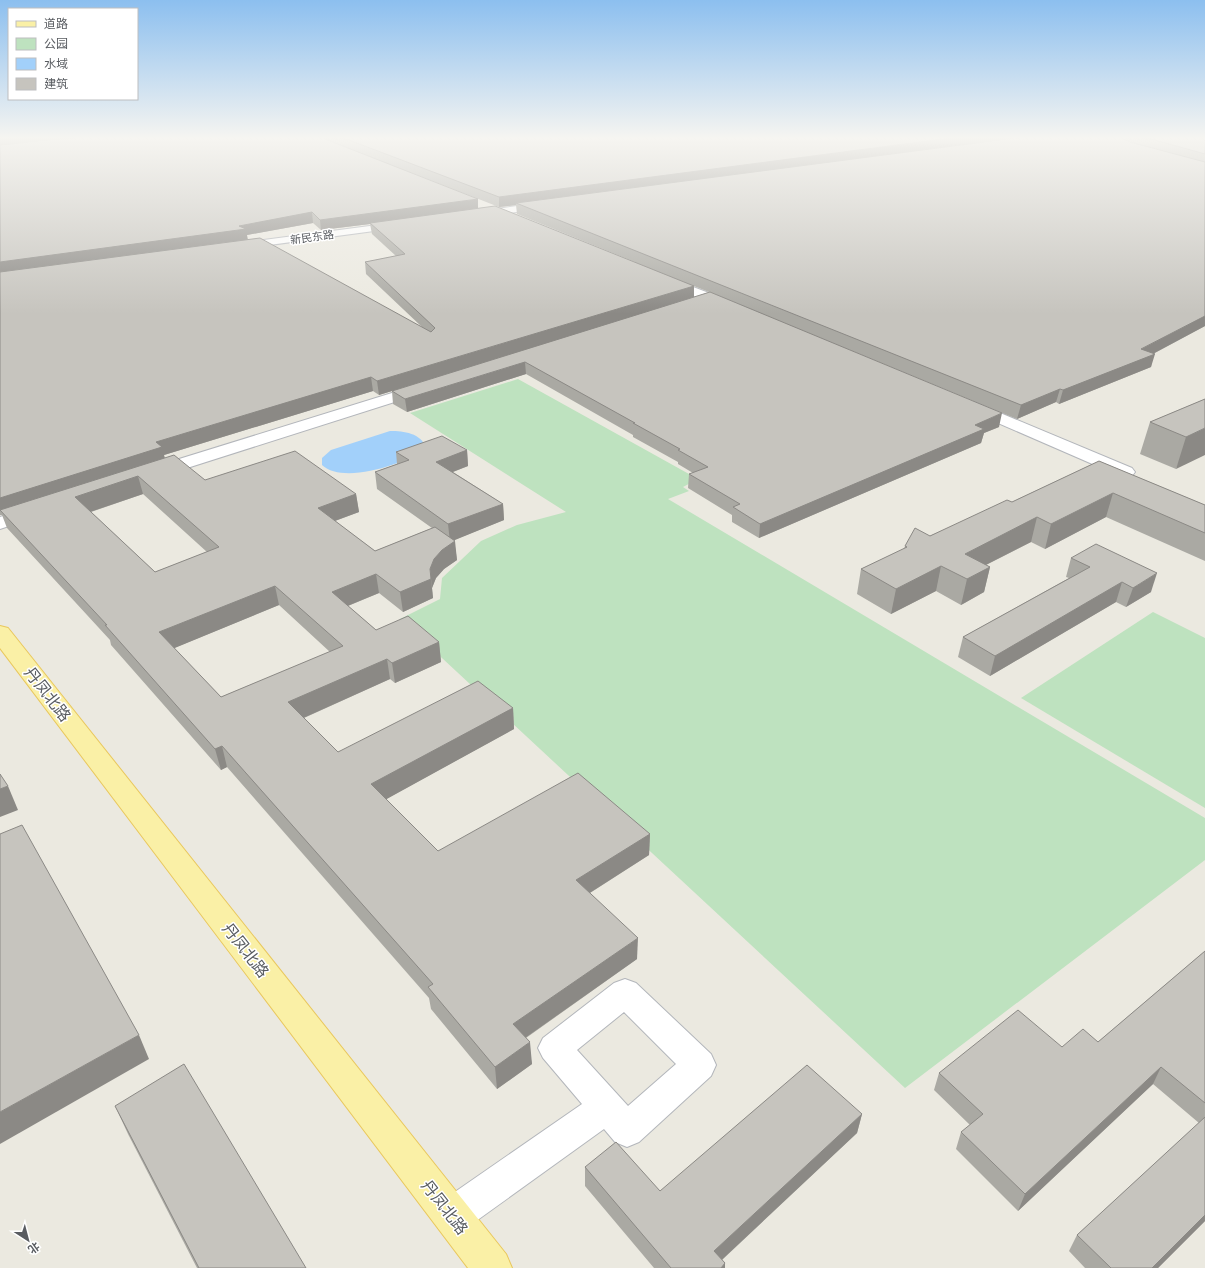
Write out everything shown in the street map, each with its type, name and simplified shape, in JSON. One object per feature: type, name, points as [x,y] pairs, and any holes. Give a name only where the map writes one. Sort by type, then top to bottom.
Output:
[{"type":"main road","name":"丹凤北路","points":[[0,633],[492,1268]]},
{"type":"street","points":[[475,204],[517,221]]},
{"type":"street","points":[[463,216],[557,204]]},
{"type":"street","name":"新民东路","points":[[228,248],[408,224]]},
{"type":"street","points":[[658,277],[739,310]]},
{"type":"street","points":[[688,305],[710,298]]},
{"type":"street","points":[[144,476],[437,384]]},
{"type":"street","points":[[958,400],[1140,478]]},
{"type":"street","points":[[0,523],[46,508]]},
{"type":"street","points":[[452,1216],[606,1107]]},
{"type":"green space","points":[[518,379],[698,479],[683,487],[689,491],[668,499],[1205,818],[1205,860],[905,1088],[400,619],[440,599],[442,578],[481,541],[517,525],[566,512],[410,413]]},
{"type":"green space","points":[[1153,612],[1205,638],[1205,808],[1021,698]]},
{"type":"water","points":[[390,431],[406,432],[416,436],[424,443],[426,448],[417,454],[390,466],[359,473],[332,471],[322,465],[322,458],[331,450]]},
{"type":"building","points":[[0,196],[471,196],[478,199],[320,220],[312,212],[239,226],[246,229],[0,262]]},
{"type":"building","points":[[568,196],[1205,196],[1205,316],[1141,349],[1155,354],[1021,405],[516,203]]},
{"type":"building","points":[[495,206],[694,286],[377,381],[371,377],[156,442],[162,447],[0,498],[0,272],[260,238],[431,332],[435,328],[365,262],[405,254],[370,223]]},
{"type":"building","points":[[710,292],[1002,413],[975,425],[984,429],[760,524],[733,507],[740,504],[689,474],[708,467],[678,450],[680,449],[633,423],[635,423],[525,362],[405,399],[392,391]]},
{"type":"building","points":[[1205,399],[1205,428],[1186,437],[1150,422]]},
{"type":"building","points":[[442,436],[467,450],[436,462],[503,504],[448,524],[375,472],[409,460],[396,452]]},
{"type":"building","points":[[295,451],[356,494],[318,508],[375,551],[435,527],[455,541],[442,550],[434,559],[430,569],[431,579],[400,592],[376,574],[332,592],[376,630],[408,616],[439,642],[392,663],[387,659],[288,702],[338,752],[478,681],[513,708],[371,784],[438,851],[578,773],[650,834],[576,880],[638,938],[513,1024],[530,1042],[495,1067],[428,987],[433,984],[222,746],[215,749],[105,625],[107,625],[0,510],[174,455],[205,480]],"holes":[[[138,476],[219,547],[155,572],[75,497]],[[275,586],[343,646],[221,697],[159,632]]]},
{"type":"building","points":[[1099,461],[1205,505],[1205,533],[1113,493],[1051,524],[1037,517],[965,554],[990,567],[967,579],[941,566],[896,589],[861,569],[907,547],[905,546],[915,528],[930,536],[1007,500],[1012,502]]},
{"type":"building","points":[[1096,544],[1157,573],[1133,588],[1122,582],[995,656],[963,637],[1090,567],[1071,558]]},
{"type":"building","points":[[0,774],[8,786],[0,789]]},
{"type":"building","points":[[22,825],[139,1035],[0,1112],[0,834]]},
{"type":"building","points":[[1205,951],[1205,1103],[1161,1067],[1025,1194],[961,1132],[983,1114],[939,1073],[1018,1010],[1062,1047],[1083,1029],[1098,1042]]},
{"type":"building","points":[[184,1064],[306,1268],[199,1268],[115,1106]]},
{"type":"building","points":[[807,1065],[862,1114],[714,1251],[725,1263],[721,1268],[671,1268],[585,1167],[616,1142],[660,1191]]},
{"type":"building","points":[[1205,1117],[1205,1215],[1152,1268],[1111,1268],[1077,1235]]}]
